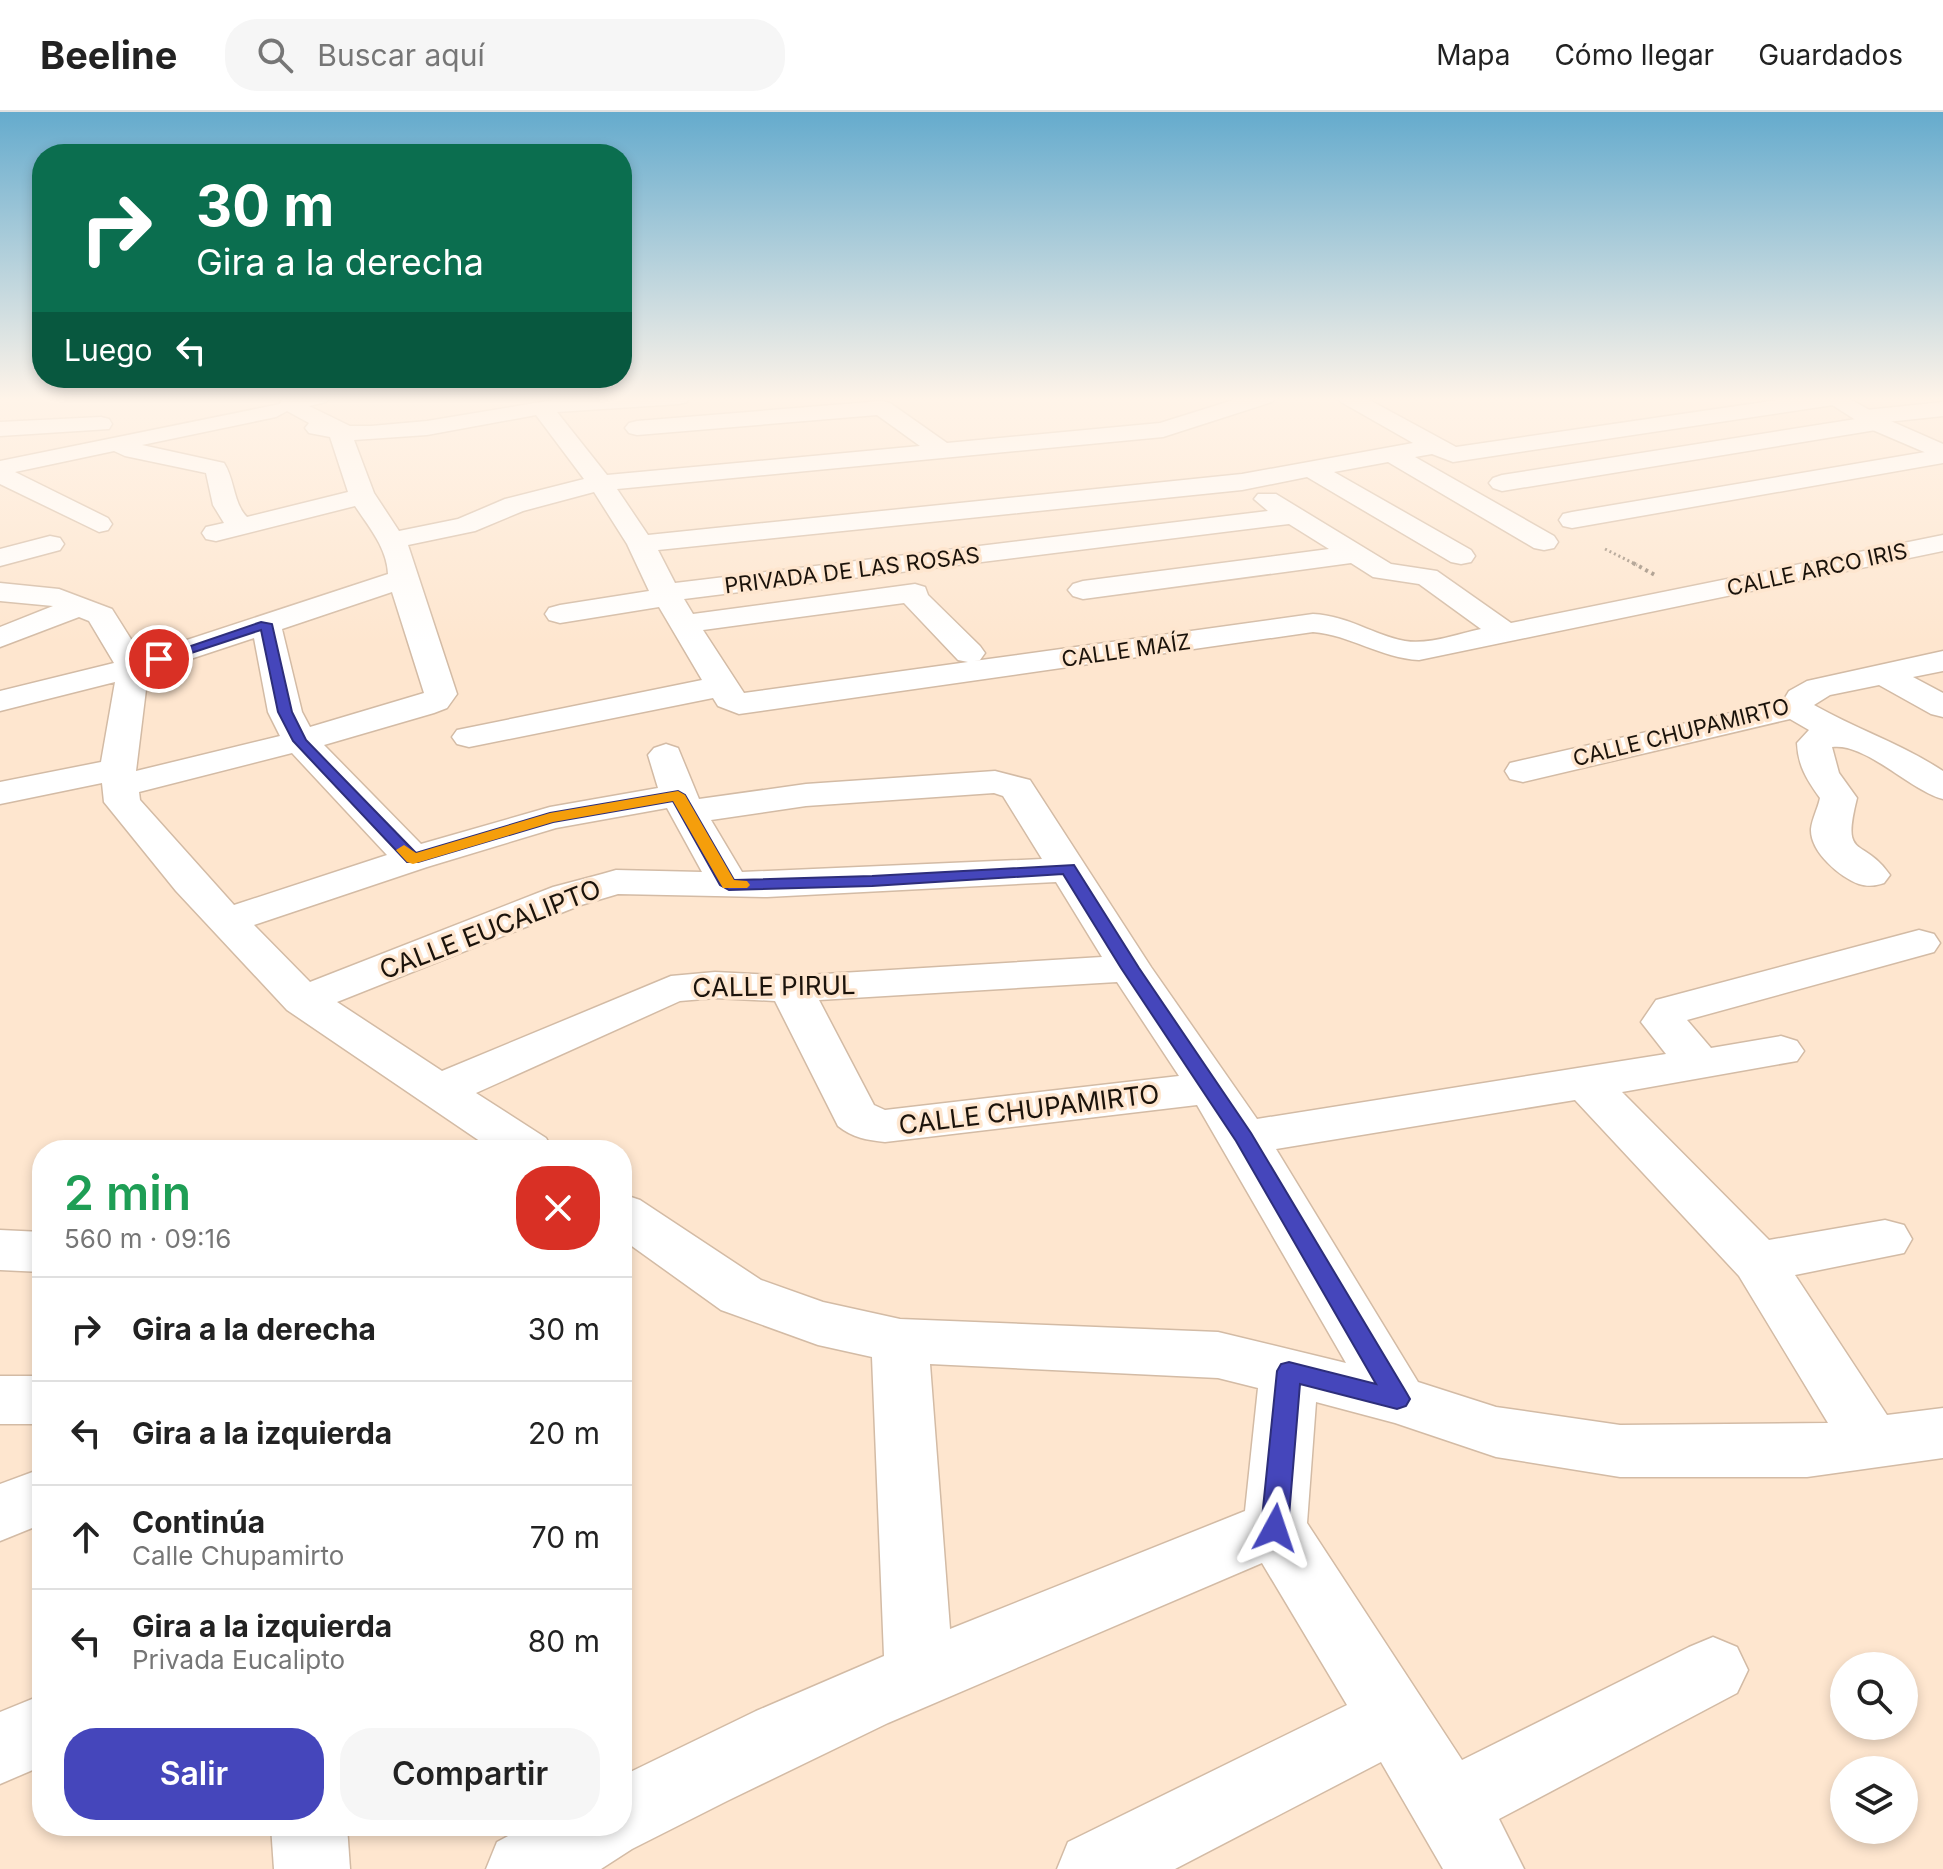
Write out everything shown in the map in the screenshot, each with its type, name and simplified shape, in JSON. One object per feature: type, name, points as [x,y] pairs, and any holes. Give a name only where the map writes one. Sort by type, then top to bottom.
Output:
[{"type":"street","points":[[10,479],[99,524]]},
{"type":"street","points":[[218,479],[229,516],[243,527]]},
{"type":"street","points":[[0,793],[119,777],[300,741],[435,701],[441,694],[402,579],[403,570],[356,479]]},
{"type":"street","points":[[390,541],[466,525],[580,479]]},
{"type":"street","points":[[596,479],[635,536],[683,624],[731,695]]},
{"type":"street","points":[[635,536],[1260,479]]},
{"type":"street","points":[[1328,479],[1461,556]]},
{"type":"street","points":[[1436,479],[1544,542]]},
{"type":"street","points":[[1495,479],[1572,520],[1601,541]]},
{"type":"street","points":[[1502,483],[1525,479]]},
{"type":"street","points":[[1572,520],[1803,479]]},
{"type":"street","points":[[635,536],[1115,481]]},
{"type":"street","points":[[1242,482],[1292,516],[1388,572],[1427,577],[1506,633]]},
{"type":"street","points":[[216,533],[362,496]]},
{"type":"street","points":[[1039,548],[1292,516]]},
{"type":"street","name":"CALLE ARCO IRIS","points":[[1506,633],[1943,543]]},
{"type":"street","points":[[0,558],[50,544]]},
{"type":"street","points":[[1039,548],[1091,597],[1355,554]]},
{"type":"street","name":"PRIVADA DE LAS ROSAS","points":[[560,614],[666,595],[1039,548]]},
{"type":"street","points":[[0,701],[133,668],[402,579]]},
{"type":"street","points":[[683,624],[942,589]]},
{"type":"street","points":[[0,592],[59,598],[101,615],[133,668],[119,777],[122,802],[190,883],[303,1000],[513,1140]]},
{"type":"street","points":[[911,594],[969,653]]},
{"type":"street","points":[[0,638],[80,606]]},
{"type":"street","name":"CALLE MAÍZ","points":[[435,701],[446,706],[482,748],[731,695],[1313,623],[1332,623],[1400,652],[1506,633]]},
{"type":"street","points":[[266,624],[285,712],[300,741],[413,859]]},
{"type":"street","name":"CALLE CHUPAMIRTO","points":[[1523,771],[1795,708],[1801,698],[1819,688],[1943,661]]},
{"type":"street","points":[[1882,673],[1943,707]]},
{"type":"street","points":[[1795,708],[1841,735],[1870,745],[1922,772],[1943,788]]},
{"type":"street","points":[[1841,735],[1820,738],[1814,743],[1814,760],[1821,778],[1839,798],[1830,830],[1837,850],[1870,875]]},
{"type":"street","points":[[666,755],[683,804],[729,885]]},
{"type":"street","name":"CALLE CHUPAMIRTO","points":[[683,804],[995,782],[1011,785],[1021,792],[1130,968],[1211,1088],[885,1126],[867,1124],[855,1115],[791,989]]},
{"type":"street","points":[[227,921],[413,859],[550,818],[683,804]]},
{"type":"street","name":"CALLE EUCALIPTO","points":[[303,1000],[590,888],[616,882],[729,885],[872,881],[1068,869]]},
{"type":"street","points":[[1700,1065],[1664,1022],[1672,1010],[1919,943]]},
{"type":"street","name":"CALLE PIRUL","points":[[438,1091],[671,989],[715,985],[791,989],[1130,968]]},
{"type":"street","points":[[1244,1138],[1781,1051]]},
{"type":"street","points":[[1585,1082],[1758,1262],[1873,1444]]},
{"type":"street","points":[[1211,1088],[1244,1138],[1397,1399]]},
{"type":"street","points":[[632,1220],[741,1295],[818,1323],[900,1341],[1218,1355],[1397,1399],[1496,1432],[1620,1451],[1807,1451],[1943,1433]]},
{"type":"street","points":[[1758,1262],[1885,1239]]},
{"type":"street","points":[[0,1250],[32,1252]]},
{"type":"street","points":[[900,1341],[919,1675]]},
{"type":"street","points":[[1289,1371],[1275,1528],[1486,1869]]},
{"type":"street","points":[[0,1400],[32,1400]]},
{"type":"street","points":[[632,1811],[707,1770],[919,1675],[1275,1528]]},
{"type":"street","points":[[1448,1806],[1713,1670]]},
{"type":"street","points":[[1095,1869],[1395,1718]]},
{"type":"street","points":[[0,1748],[32,1734]]},
{"type":"street","points":[[310,1836],[312,1869]]},
{"type":"street","points":[[524,1869],[585,1836]]},
{"type":"path","name":"CALLE ARCO IRIS","points":[[1601,541],[1692,594]]},
{"type":"slow traffic","points":[[404,850],[413,859],[550,818],[678,795],[729,885],[741,885]]},
{"type":"route","points":[[159,659],[266,624],[285,712],[300,741],[413,859],[550,818],[678,795],[729,885],[872,881],[1068,869],[1244,1138],[1397,1399],[1289,1371],[1275,1528]]}]
